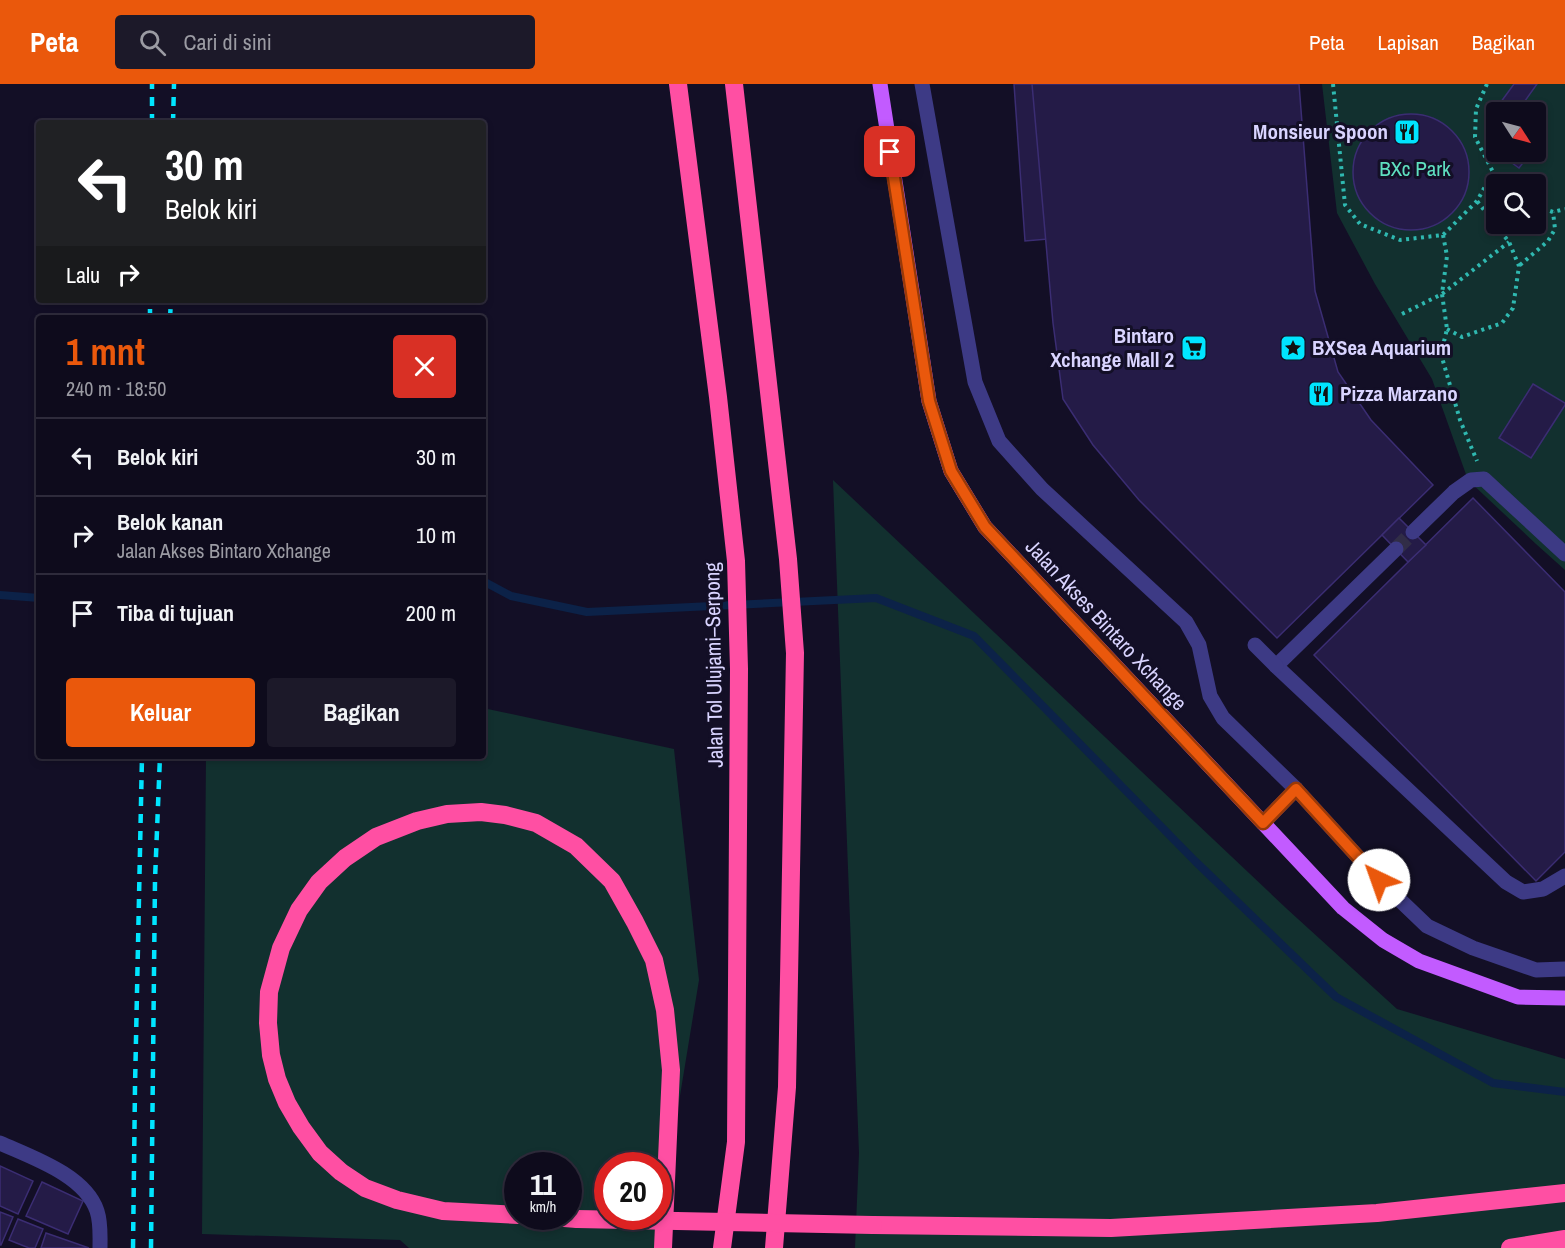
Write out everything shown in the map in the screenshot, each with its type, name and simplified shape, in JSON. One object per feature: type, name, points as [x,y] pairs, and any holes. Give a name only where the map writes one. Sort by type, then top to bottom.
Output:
[{"type":"highway","name":"Jalan Tol Ulujami–Serpong","points":[[678,84],[718,397],[736,561],[739,669],[736,1142],[722,1248]]},
{"type":"highway","points":[[734,84],[788,559],[795,653],[787,1087],[774,1248]]},
{"type":"highway","points":[[504,1214],[443,1211],[397,1200],[365,1188],[320,1153],[301,1127],[277,1079],[271,1055],[268,1023],[270,992],[281,948],[299,910],[319,882],[345,858],[376,837],[417,821],[447,814],[481,812],[505,815],[536,823],[576,846],[612,881],[654,960],[665,1010],[671,1070],[663,1248]]},
{"type":"highway","points":[[582,1219],[1112,1228],[1377,1213],[1565,1193]]},
{"type":"highway","points":[[1510,1248],[1565,1239]]},
{"type":"main road","name":"Jalan Akses Bintaro Xchange","points":[[880,84],[929,401],[951,471],[985,527],[1343,908],[1383,940],[1419,961],[1518,997],[1565,998]]},
{"type":"street","points":[[922,84],[975,382],[999,441],[1042,489],[1186,622],[1199,645],[1210,696],[1223,718],[1296,789],[1379,880],[1427,926],[1473,948],[1536,970],[1565,969]]},
{"type":"street","points":[[1413,532],[1454,492],[1471,480],[1484,479],[1565,554]]},
{"type":"street","points":[[1276,666],[1396,549]]},
{"type":"street","points":[[1255,645],[1506,882],[1523,892],[1543,889],[1565,876]]},
{"type":"street","points":[[1263,823],[1296,789]]},
{"type":"street","points":[[0,1143],[63,1172],[85,1192],[97,1209],[101,1226],[100,1248]]},
{"type":"path","points":[[1333,84],[1346,205],[1360,224],[1400,240],[1443,235],[1477,201],[1493,172],[1475,137],[1476,109],[1487,84]]},
{"type":"path","points":[[1447,329],[1462,337],[1502,323],[1513,308],[1519,266],[1509,242],[1477,201]]},
{"type":"path","points":[[1546,210],[1553,212],[1565,209]]},
{"type":"path","points":[[1519,266],[1548,240],[1555,229],[1553,212]]},
{"type":"path","points":[[1443,235],[1447,256],[1442,294],[1447,329],[1441,354],[1460,420],[1484,479]]},
{"type":"path","points":[[1402,314],[1442,294],[1509,242]]},
{"type":"green space","name":"BXc Park","points":[[1322,84],[1565,84],[1565,570],[1468,480],[1432,379],[1375,284],[1337,213]]},
{"type":"green space","points":[[833,480],[1287,909],[1397,1009],[1565,1059],[1565,1248],[855,1248],[859,1153]]},
{"type":"green space","points":[[486,709],[674,749],[699,980],[671,1152],[594,1152],[594,1230],[658,1230],[655,1248],[409,1248],[400,1240],[202,1234],[206,759],[486,759]]},
{"type":"building","points":[[1014,84],[1084,84],[1095,235],[1025,241]]},
{"type":"building","name":"Bintaro Xchange Mall 2","points":[[1032,84],[1299,84],[1315,291],[1338,372],[1371,420],[1433,485],[1277,638],[1139,500],[1093,445],[1063,399],[1053,323]]},
{"type":"building","points":[[1514,84],[1537,84],[1524,102],[1501,102]]},
{"type":"building","points":[[1411,114],[1433,119],[1452,131],[1464,150],[1469,172],[1464,194],[1452,213],[1433,225],[1411,230],[1389,225],[1370,213],[1358,194],[1353,172],[1358,150],[1370,131],[1389,119]]},
{"type":"building","points":[[1511,162],[1524,162],[1519,168]]},
{"type":"building","points":[[1533,384],[1565,405],[1531,458],[1499,438]]},
{"type":"building","points":[[1473,498],[1565,592],[1565,852],[1536,881],[1314,655]]},
{"type":"building","points":[[1399,518],[1426,545],[1408,562],[1382,535]]},
{"type":"building","points":[[0,1166],[33,1181],[18,1214],[0,1206]]},
{"type":"building","points":[[42,1182],[83,1201],[68,1234],[26,1216]]},
{"type":"building","points":[[0,1212],[13,1217],[1,1245],[0,1245]]},
{"type":"building","points":[[18,1219],[43,1229],[35,1248],[9,1240]]},
{"type":"building","points":[[46,1233],[89,1248],[41,1248]]},
{"type":"waterway","points":[[486,583],[511,596],[587,612],[876,598],[974,636],[1195,861],[1336,997],[1493,1083],[1565,1092]]},
{"type":"waterway","points":[[0,595],[36,598]]},
{"type":"tunnel","points":[[1396,549],[1413,532]]},
{"type":"railway","points":[[152,84],[152,120]]},
{"type":"railway","points":[[173,120],[174,84]]},
{"type":"railway","points":[[150,303],[150,315]]},
{"type":"railway","points":[[170,315],[171,303]]},
{"type":"railway","points":[[133,1248],[142,759]]},
{"type":"railway","points":[[151,1248],[155,880],[160,759]]},
{"type":"place","name":"Monsieur Spoon","points":[[1407,132]]},
{"type":"place","name":"Bintaro Xchange Mall 2","points":[[1194,348]]},
{"type":"place","name":"BXSea Aquarium","points":[[1293,348]]},
{"type":"place","name":"Pizza Marzano","points":[[1321,394]]},
{"type":"route","points":[[890,152],[929,401],[951,471],[985,527],[1263,823],[1296,789],[1379,880]]}]
